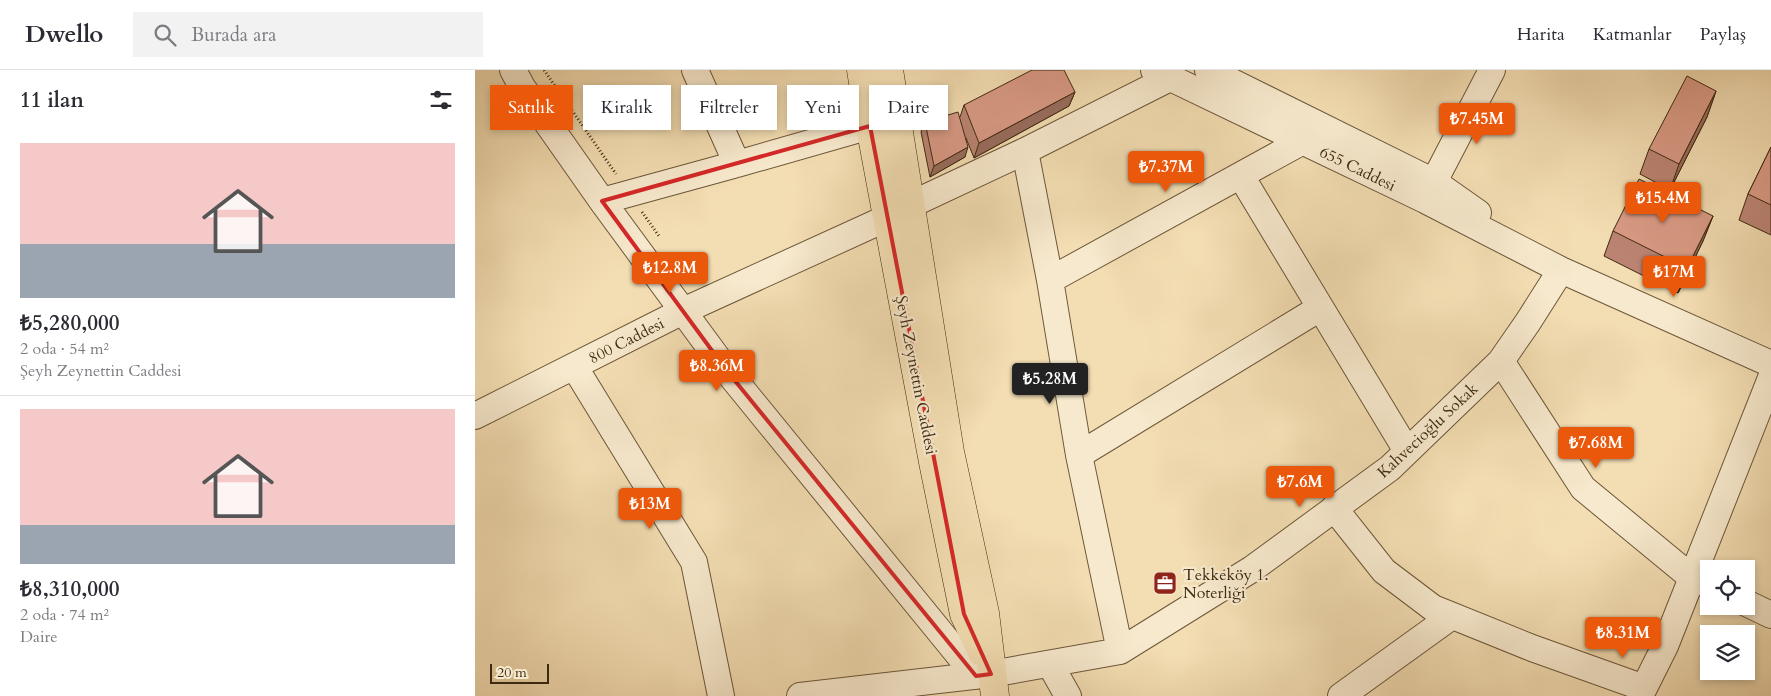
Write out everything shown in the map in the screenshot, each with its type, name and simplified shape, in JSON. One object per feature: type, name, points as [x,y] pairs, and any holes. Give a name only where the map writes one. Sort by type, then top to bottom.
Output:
[{"type":"main road","name":"Şeyh Zeynettin Caddesi","points":[[861,70],[869,120]]},
{"type":"main road","name":"Şeyh Zeynettin Caddesi","points":[[889,70],[899,212]]},
{"type":"main road","name":"Şeyh Zeynettin Caddesi","points":[[871,130],[899,212],[985,613],[987,682]]},
{"type":"street","points":[[513,70],[602,201],[727,371],[987,682]]},
{"type":"street","points":[[695,70],[737,164]]},
{"type":"street","name":"655 Caddesi","points":[[1208,70],[1430,191],[1561,270],[1771,364]]},
{"type":"street","points":[[1430,191],[1492,70]]},
{"type":"street","name":"800 Caddesi","points":[[475,416],[683,311],[899,212],[1025,151],[1162,74]]},
{"type":"street","name":"655 Caddesi","points":[[1162,74],[1303,142],[1430,191]]},
{"type":"street","points":[[602,201],[869,126]]},
{"type":"street","points":[[1050,280],[1303,142]]},
{"type":"street","points":[[1025,151],[1050,280],[1079,455],[1119,651]]},
{"type":"street","points":[[1241,176],[1407,451]]},
{"type":"street","name":"Kahvecioğlu Sokak","points":[[800,696],[987,682],[1050,664],[1119,651],[1252,569],[1390,468],[1501,361],[1561,270]]},
{"type":"street","points":[[1079,455],[1321,308]]},
{"type":"street","points":[[1334,508],[1384,571],[1433,608],[1532,648],[1620,688],[1644,688],[1700,581],[1583,488],[1501,361]]},
{"type":"street","points":[[574,366],[694,562],[721,696]]},
{"type":"street","points":[[1707,560],[1771,378]]},
{"type":"street","points":[[1755,607],[1771,615]]},
{"type":"street","points":[[1341,696],[1453,616]]},
{"type":"street","points":[[1050,664],[1068,696]]},
{"type":"highlighted area","points":[[870,126],[964,614],[991,674],[976,676],[727,371],[602,201]]},
{"type":"building","points":[[1032,70],[1064,70],[1075,92],[979,143],[964,105]]},
{"type":"building","points":[[1687,76],[1716,91],[1679,164],[1649,149]]},
{"type":"building","points":[[958,112],[968,147],[934,166],[927,130],[948,130],[948,115]]},
{"type":"building","points":[[1771,147],[1771,205],[1748,194]]},
{"type":"building","points":[[1639,179],[1713,216],[1687,268],[1613,231]]},
{"type":"place","name":"Tekkeköy 1. Noterliği","points":[[1165,583]]}]
